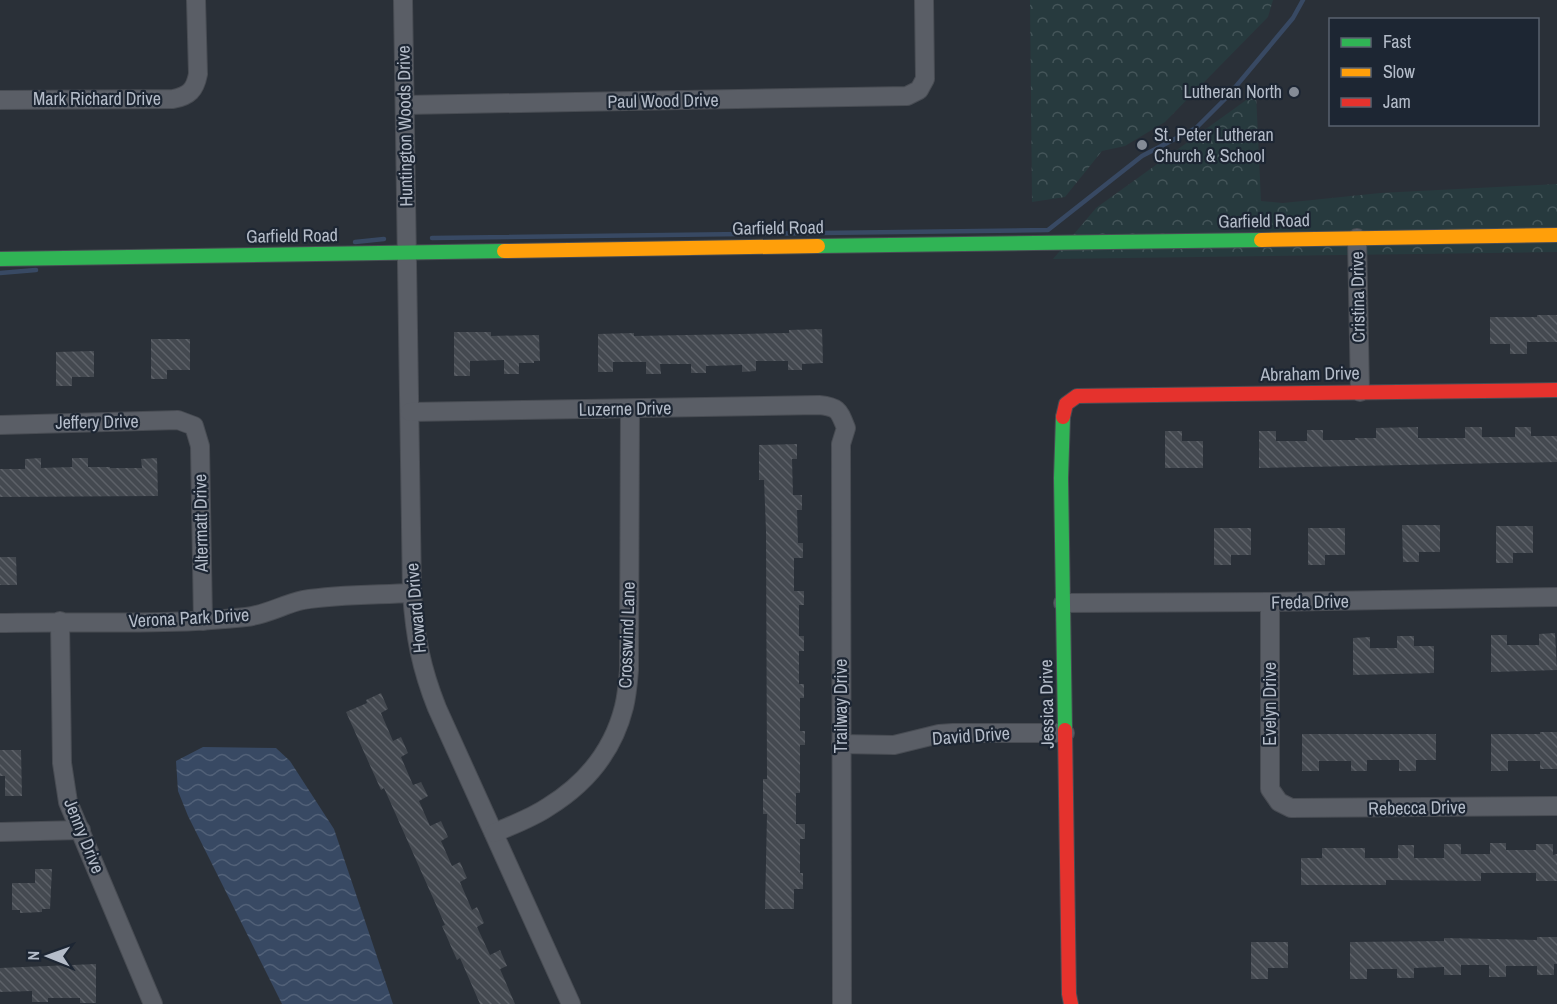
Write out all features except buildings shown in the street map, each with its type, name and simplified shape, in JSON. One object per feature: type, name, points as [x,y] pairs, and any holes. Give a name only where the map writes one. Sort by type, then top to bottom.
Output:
[{"type":"street","name":"Mark Richard Drive","points":[[0,100],[173,99],[183,97],[196,85],[198,74],[196,0]]},
{"type":"street","name":"Huntington Woods Drive","points":[[403,0],[407,252]]},
{"type":"street","name":"Paul Wood Drive","points":[[405,105],[900,97],[914,94],[923,85],[926,71],[924,0]]},
{"type":"street","name":"Garfield Road","points":[[0,259],[1557,235]]},
{"type":"street","name":"Cristina Drive","points":[[1357,238],[1360,392]]},
{"type":"street","name":"Howard Drive","points":[[407,252],[412,594],[416,640],[428,684],[571,1004]]},
{"type":"street","name":"Abraham Drive","points":[[1066,404],[1077,396],[1113,394],[1557,390]]},
{"type":"street","name":"Jessica Drive","points":[[1066,404],[1062,420],[1061,442],[1069,994],[1071,1004]]},
{"type":"street","name":"Luzerne Drive","points":[[410,412],[819,405],[832,406],[839,411]]},
{"type":"street","name":"Crosswind Lane","points":[[494,833],[548,808],[581,783],[597,766],[612,740],[624,706],[629,670],[630,409]]},
{"type":"street","name":"Trailway Drive","points":[[839,411],[846,428],[841,444],[842,1004]]},
{"type":"street","name":"Jeffery Drive","points":[[0,424],[178,420],[194,426]]},
{"type":"street","name":"Altermatt Drive","points":[[194,426],[200,446],[203,621]]},
{"type":"street","name":"Verona Park Drive","points":[[0,623],[203,621],[249,617],[300,601],[318,598],[412,594]]},
{"type":"street","name":"Freda Drive","points":[[1063,603],[1270,603],[1557,597]]},
{"type":"street","name":"Evelyn Drive","points":[[1270,603],[1270,789],[1279,802]]},
{"type":"street","name":"Jenny Drive","points":[[60,621],[62,763],[68,802],[153,1004]]},
{"type":"street","name":"David Drive","points":[[841,744],[894,745],[939,734],[953,733],[1065,733]]},
{"type":"street","name":"Rebecca Drive","points":[[1279,802],[1291,808],[1322,809],[1557,806]]},
{"type":"street","points":[[0,832],[81,830]]},
{"type":"green space","points":[[1030,0],[1273,0],[1268,17],[1165,122],[1125,146],[1102,151],[1065,197],[1032,202]]},
{"type":"green space","points":[[1256,93],[1261,201],[1283,203],[1380,193],[1557,184],[1557,252],[1053,259],[1096,208]]},
{"type":"water","points":[[203,747],[276,748],[290,761],[334,829],[393,1004],[282,1004],[188,816],[178,791],[176,761]]},
{"type":"waterway","points":[[432,238],[1048,230],[1142,156],[1196,128],[1227,97],[1293,18],[1303,0]]},
{"type":"waterway","points":[[355,242],[384,239]]},
{"type":"waterway","points":[[0,273],[36,270]]},
{"type":"traffic: fast","points":[[818,246],[1261,240]]},
{"type":"traffic: fast","points":[[0,259],[504,251]]},
{"type":"traffic: fast","points":[[1063,417],[1061,478],[1065,730]]},
{"type":"traffic: slow","points":[[1261,240],[1557,235]]},
{"type":"traffic: slow","points":[[504,251],[818,246]]},
{"type":"traffic: jam","points":[[1063,417],[1066,404],[1077,396],[1557,390]]},
{"type":"traffic: jam","points":[[1065,730],[1071,1004]]},
{"type":"place","name":"Lutheran North","points":[[1294,92]]},
{"type":"place","name":"St. Peter Lutheran Church & School","points":[[1142,145]]}]
